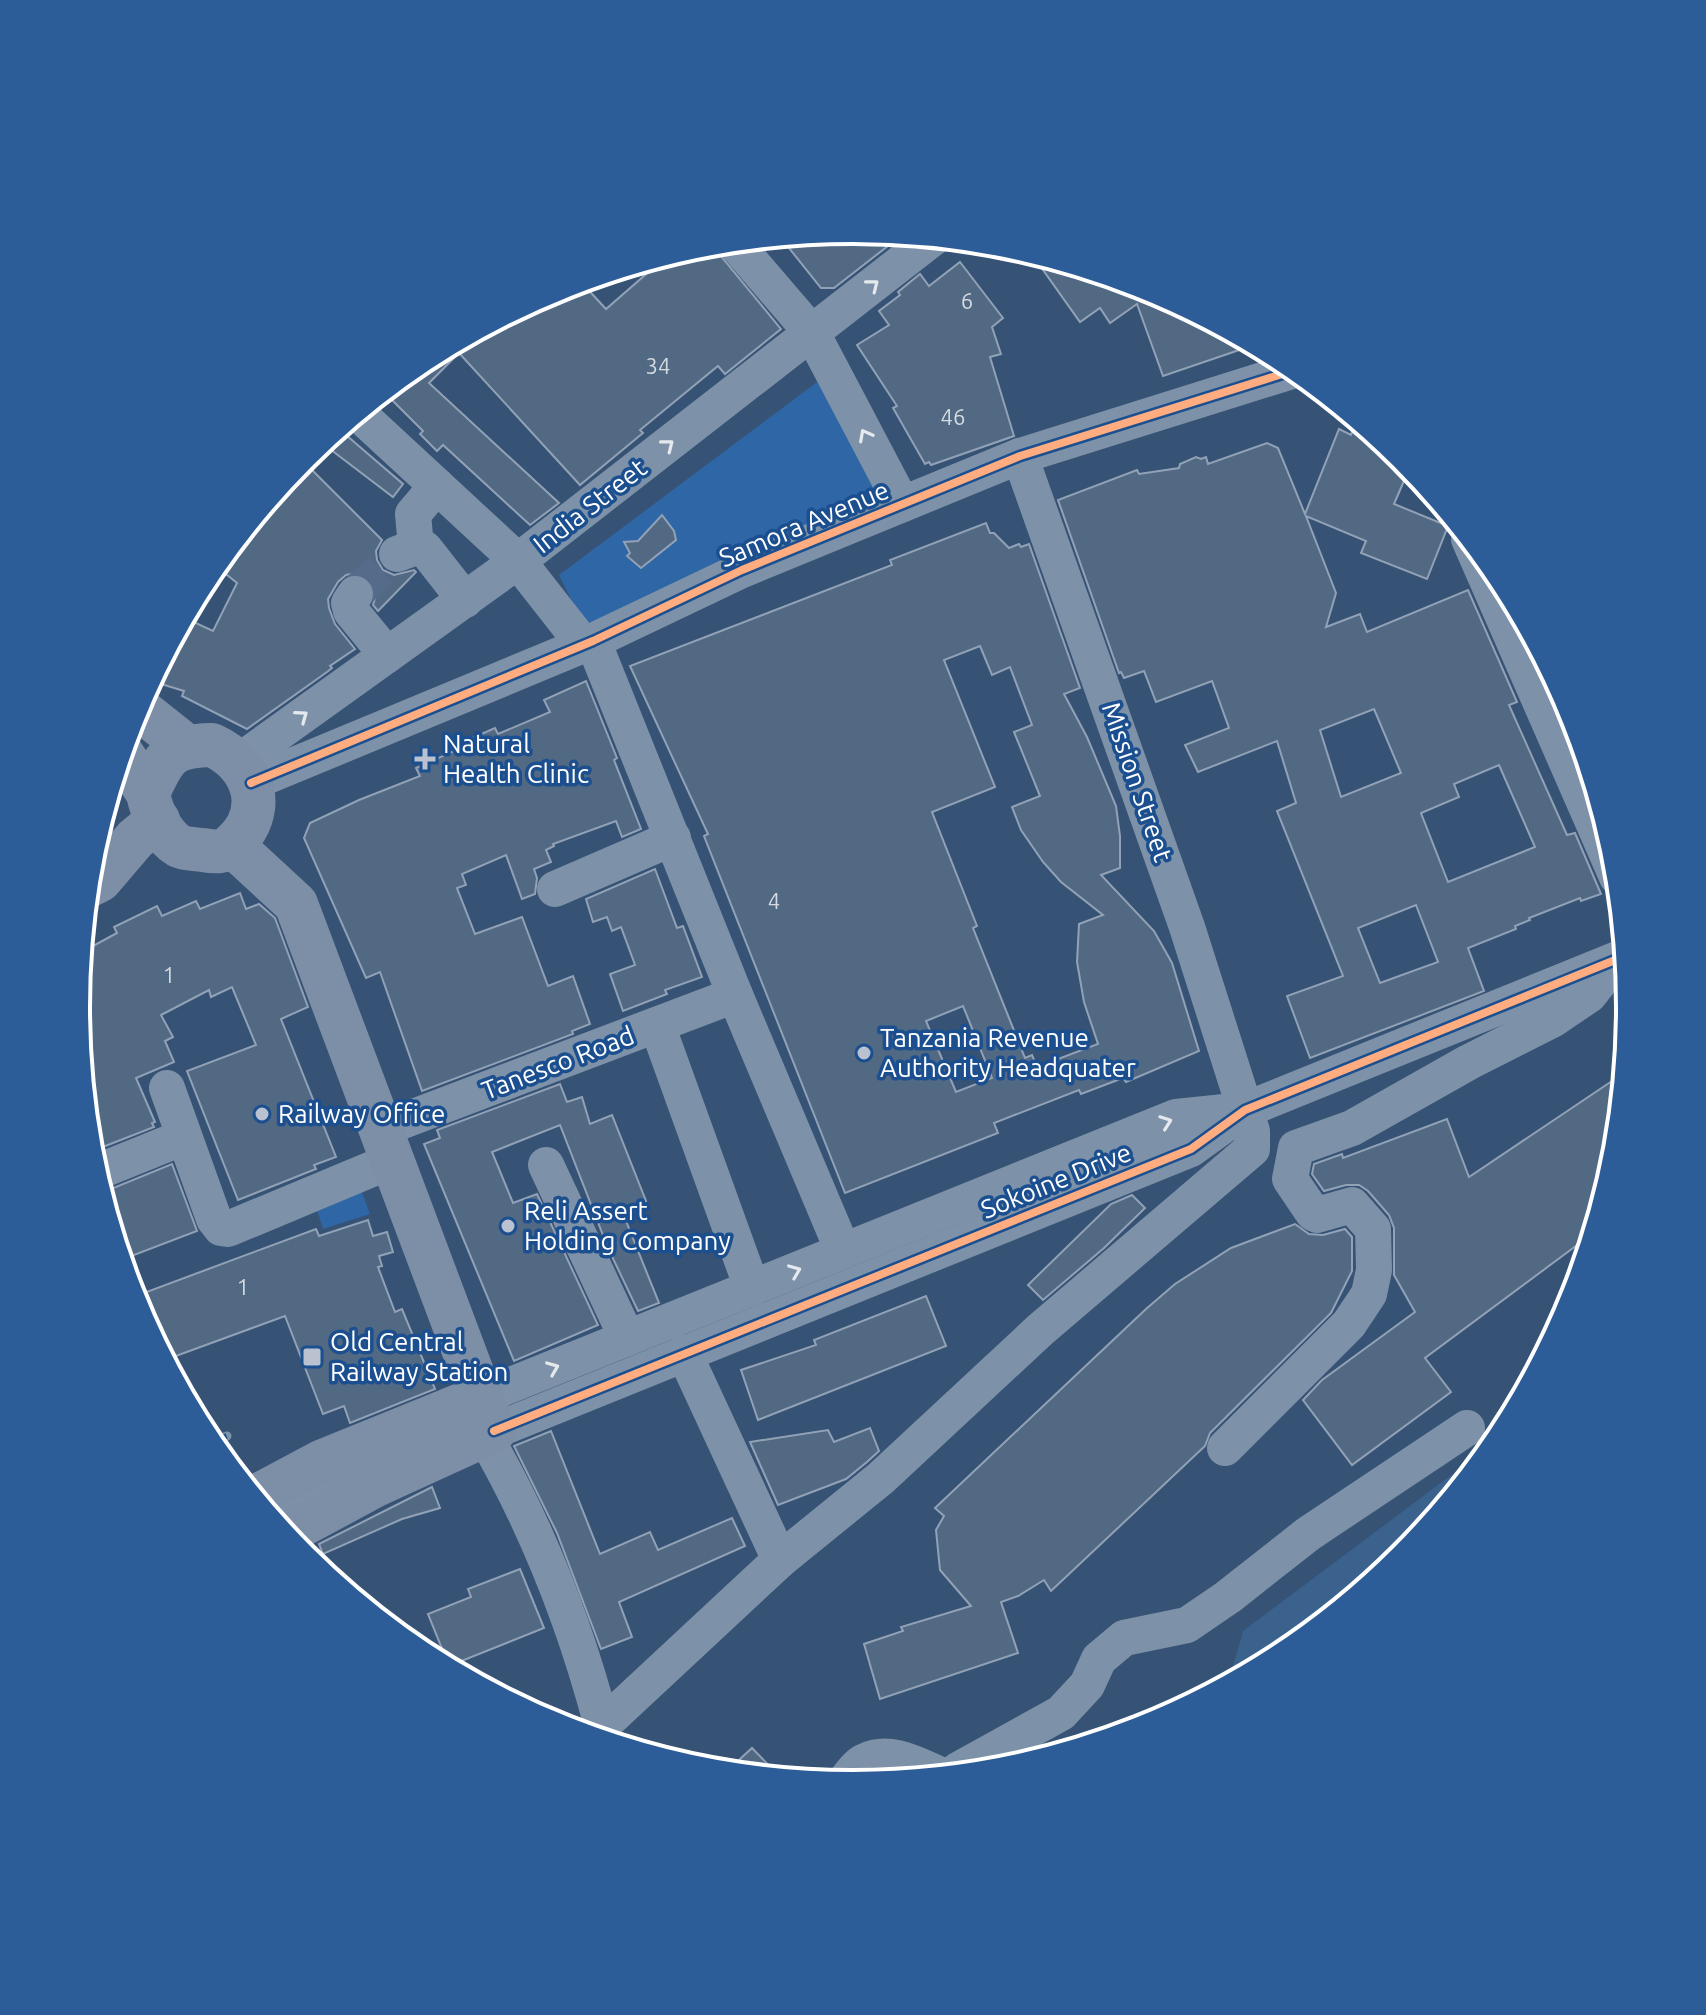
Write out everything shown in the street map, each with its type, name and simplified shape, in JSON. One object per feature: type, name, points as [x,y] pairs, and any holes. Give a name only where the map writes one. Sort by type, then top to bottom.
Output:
[{"type":"main road","points":[[148,716],[186,746]]},
{"type":"main road","points":[[102,875],[162,820],[162,762],[186,746],[212,745],[226,752],[245,772],[252,811],[232,845],[218,852],[162,820],[129,766]]},
{"type":"main road","points":[[232,845],[296,904],[487,1419]]},
{"type":"main road","points":[[264,1492],[321,1462],[487,1419]]},
{"type":"main road","points":[[295,1528],[487,1419]]},
{"type":"street","name":"India Street","points":[[245,772],[387,655],[518,561],[921,248]]},
{"type":"street","points":[[743,253],[812,333],[902,504]]},
{"type":"street","name":"Samora Avenue","points":[[245,772],[588,642],[742,570],[1020,456],[1280,375]]},
{"type":"street","points":[[366,421],[518,561],[588,642],[673,838],[735,995],[843,1251]]},
{"type":"street","name":"Mission Street","points":[[780,1560],[881,1478],[1040,1330],[1252,1149],[1252,1131],[1187,927],[1020,456]]},
{"type":"street","points":[[437,486],[413,514],[406,550],[425,549],[465,600]]},
{"type":"street","points":[[1492,592],[1592,821]]},
{"type":"street","points":[[355,594],[349,603],[351,611],[387,655]]},
{"type":"street","points":[[555,889],[673,838]]},
{"type":"street","name":"Sokoine Drive","points":[[487,1419],[684,1353],[1191,1149],[1245,1110],[1614,960]]},
{"type":"street","points":[[1225,1448],[1349,1324],[1369,1294],[1374,1270],[1373,1229],[1352,1205],[1317,1215],[1313,1213],[1290,1179],[1296,1148],[1352,1128],[1469,1062],[1552,1020],[1589,995],[1614,965]]},
{"type":"street","name":"Tanesco Road","points":[[184,1137],[214,1219],[221,1228],[228,1229],[385,1146],[657,1025],[735,995]]},
{"type":"street","points":[[657,1025],[752,1288]]},
{"type":"street","points":[[108,1168],[184,1137],[167,1088]]},
{"type":"street","name":"Sokoine Drive","points":[[487,1419],[627,1338],[1176,1117],[1245,1110]]},
{"type":"street","points":[[546,1165],[627,1338]]},
{"type":"street","points":[[600,1727],[780,1560],[684,1353]]},
{"type":"street","points":[[278,1510],[369,1464],[487,1419],[553,1574],[589,1679],[595,1725]]},
{"type":"street","points":[[975,1760],[1061,1713],[1087,1685],[1099,1659],[1124,1638],[1187,1625],[1308,1534],[1467,1428]]},
{"type":"street","points":[[856,1770],[863,1762],[883,1756],[901,1758],[922,1767]]},
{"type":"shaded area","points":[[825,376],[887,495],[585,628],[559,575]]},
{"type":"shaded area","points":[[362,1192],[370,1214],[323,1229],[316,1207]]},
{"type":"shaded area","points":[[1461,1468],[1427,1511],[1356,1581],[1277,1642],[1232,1669],[1243,1631]]},
{"type":"building","points":[[889,245],[834,288],[821,288],[789,247]]},
{"type":"building","points":[[721,256],[781,329],[725,374],[718,366],[640,430],[643,433],[580,485],[460,354],[516,323],[590,292],[606,309],[648,272]]},
{"type":"building","points":[[960,262],[1003,318],[992,327],[1001,354],[990,357],[1014,436],[931,465],[929,462],[925,464],[893,408],[897,406],[857,345],[889,325],[879,311],[920,274],[929,286]]},
{"type":"building","points":[[1042,268],[1145,303],[1239,350],[1163,376],[1137,304],[1110,323],[1100,308],[1080,322]]},
{"type":"building","points":[[454,358],[429,383],[559,503],[530,525],[443,445],[437,451],[420,434],[423,431],[392,400]]},
{"type":"building","points":[[1339,429],[1351,435],[1353,431],[1404,480],[1394,504],[1443,524],[1447,529],[1427,579],[1361,553],[1366,541],[1306,516],[1336,593],[1326,627],[1360,614],[1367,632],[1468,590],[1517,702],[1509,705],[1567,835],[1575,833],[1601,894],[1581,901],[1580,898],[1529,918],[1515,926],[1516,929],[1468,948],[1484,991],[1310,1058],[1287,996],[1343,976],[1277,811],[1296,803],[1277,741],[1198,772],[1185,745],[1229,728],[1212,681],[1156,702],[1144,671],[1124,678],[1119,673],[1058,500],[1137,470],[1139,474],[1179,468],[1180,464],[1196,457],[1206,457],[1208,464],[1267,443],[1278,448],[1305,514]],"holes":[[[1374,709],[1401,773],[1341,797],[1320,730]],[[1499,765],[1535,847],[1448,882],[1421,813],[1459,797],[1454,784]],[[1416,905],[1438,962],[1380,983],[1358,928]]]},
{"type":"building","points":[[347,436],[403,484],[393,497],[332,451]]},
{"type":"building","points":[[312,470],[382,540],[376,551],[383,570],[394,575],[416,572],[378,611],[373,605],[376,595],[374,585],[367,577],[356,573],[346,575],[338,582],[328,599],[329,608],[335,624],[355,649],[247,729],[182,696],[184,691],[162,684],[194,622],[213,631],[237,583],[226,574],[279,504]]},
{"type":"building","points":[[662,515],[674,531],[676,540],[641,568],[627,556],[630,553],[624,542],[638,541]]},
{"type":"building","points":[[986,523],[990,533],[994,533],[1009,548],[1029,544],[1080,688],[1064,694],[1087,737],[1116,806],[1120,868],[1101,875],[1154,931],[1172,963],[1199,1051],[1126,1082],[1123,1078],[1081,1094],[1079,1090],[994,1123],[998,1133],[845,1193],[704,836],[708,834],[630,666],[892,565],[890,560]],"holes":[[[980,646],[992,675],[1010,667],[1032,725],[1014,732],[1040,796],[1012,807],[1021,830],[1061,882],[1103,915],[1079,924],[1077,962],[1084,1002],[1098,1044],[1037,1067],[1032,1055],[1025,1058],[973,928],[977,926],[932,812],[995,787],[944,660]],[[963,1006],[992,1078],[956,1092],[926,1021]]]},
{"type":"building","points":[[586,681],[641,829],[622,837],[616,821],[553,844],[546,850],[551,862],[534,869],[537,878],[535,894],[522,899],[506,855],[462,874],[466,885],[457,888],[475,934],[522,917],[548,986],[573,976],[590,1024],[572,1031],[573,1034],[422,1091],[380,972],[366,978],[304,838],[310,823],[420,776],[416,768],[472,743],[470,739],[495,728],[498,734],[550,712],[544,700]]},
{"type":"building","points":[[655,869],[677,928],[683,926],[702,977],[665,990],[667,994],[623,1011],[610,974],[635,965],[621,927],[612,931],[607,917],[593,922],[586,899]]},
{"type":"building","points":[[240,893],[246,909],[259,904],[275,918],[308,1007],[281,1019],[336,1157],[314,1165],[316,1169],[238,1200],[187,1071],[256,1045],[232,987],[211,997],[209,990],[161,1015],[173,1037],[165,1041],[174,1062],[136,1078],[155,1122],[152,1123],[154,1127],[103,1147],[97,1107],[90,1008],[93,946],[117,933],[114,927],[157,906],[162,916],[196,901],[200,909]]},
{"type":"building","points":[[1612,1081],[1601,1156],[1579,1244],[1425,1358],[1451,1392],[1352,1465],[1303,1400],[1322,1380],[1415,1312],[1394,1275],[1394,1228],[1389,1215],[1359,1185],[1324,1191],[1312,1174],[1314,1164],[1342,1154],[1343,1158],[1447,1119],[1469,1177]]},
{"type":"building","points":[[560,1084],[567,1102],[582,1097],[590,1124],[612,1115],[646,1201],[622,1211],[659,1303],[638,1311],[608,1248],[560,1125],[492,1152],[513,1203],[537,1194],[598,1325],[514,1361],[424,1144],[440,1138],[437,1130]]},
{"type":"building","points":[[172,1164],[197,1231],[131,1256],[112,1188]]},
{"type":"building","points":[[1132,1195],[1145,1208],[1043,1300],[1028,1285],[1111,1204]]},
{"type":"building","points":[[368,1220],[373,1236],[387,1232],[393,1252],[379,1256],[382,1266],[378,1267],[395,1312],[402,1309],[435,1389],[350,1423],[344,1406],[323,1414],[285,1316],[175,1356],[145,1292],[316,1229],[319,1236]]},
{"type":"building","points":[[1295,1224],[1309,1234],[1323,1235],[1345,1229],[1352,1237],[1352,1271],[1331,1313],[1210,1433],[1205,1446],[1051,1591],[1044,1580],[1018,1596],[1001,1602],[1018,1653],[880,1699],[864,1644],[903,1631],[901,1627],[971,1606],[940,1570],[936,1530],[944,1516],[935,1508],[1175,1284],[1231,1248]]},
{"type":"building","points":[[926,1296],[946,1346],[758,1420],[741,1370],[816,1345],[814,1340]]},
{"type":"building","points":[[870,1428],[879,1451],[867,1462],[846,1479],[778,1505],[750,1442],[828,1430],[834,1442]]},
{"type":"building","points":[[551,1431],[600,1554],[650,1532],[658,1550],[732,1518],[745,1546],[619,1602],[632,1637],[601,1649],[557,1533],[514,1446]]},
{"type":"building","points":[[432,1487],[440,1508],[402,1519],[323,1554],[319,1544]]},
{"type":"building","points":[[520,1569],[544,1628],[460,1661],[443,1651],[428,1614],[471,1597],[468,1589]]},
{"type":"building","points":[[752,1748],[769,1766],[753,1764],[737,1761]]},
{"type":"tunnel","points":[[355,594],[397,554]]},
{"type":"cycle path","points":[[251,783],[593,641],[742,570],[1020,456],[1280,375]]},
{"type":"cycle path","points":[[494,1431],[1191,1149],[1245,1110],[1614,960]]},
{"type":"place","name":"Natural Health Clinic","points":[[425,759]]},
{"type":"place","name":"Tanzania Revenue Authority Headquater","points":[[864,1053]]},
{"type":"place","name":"Railway Office","points":[[262,1114]]},
{"type":"place","name":"Reli Assert Holding Company","points":[[508,1226]]},
{"type":"place","name":"Old Central Railway Station","points":[[312,1357]]}]
